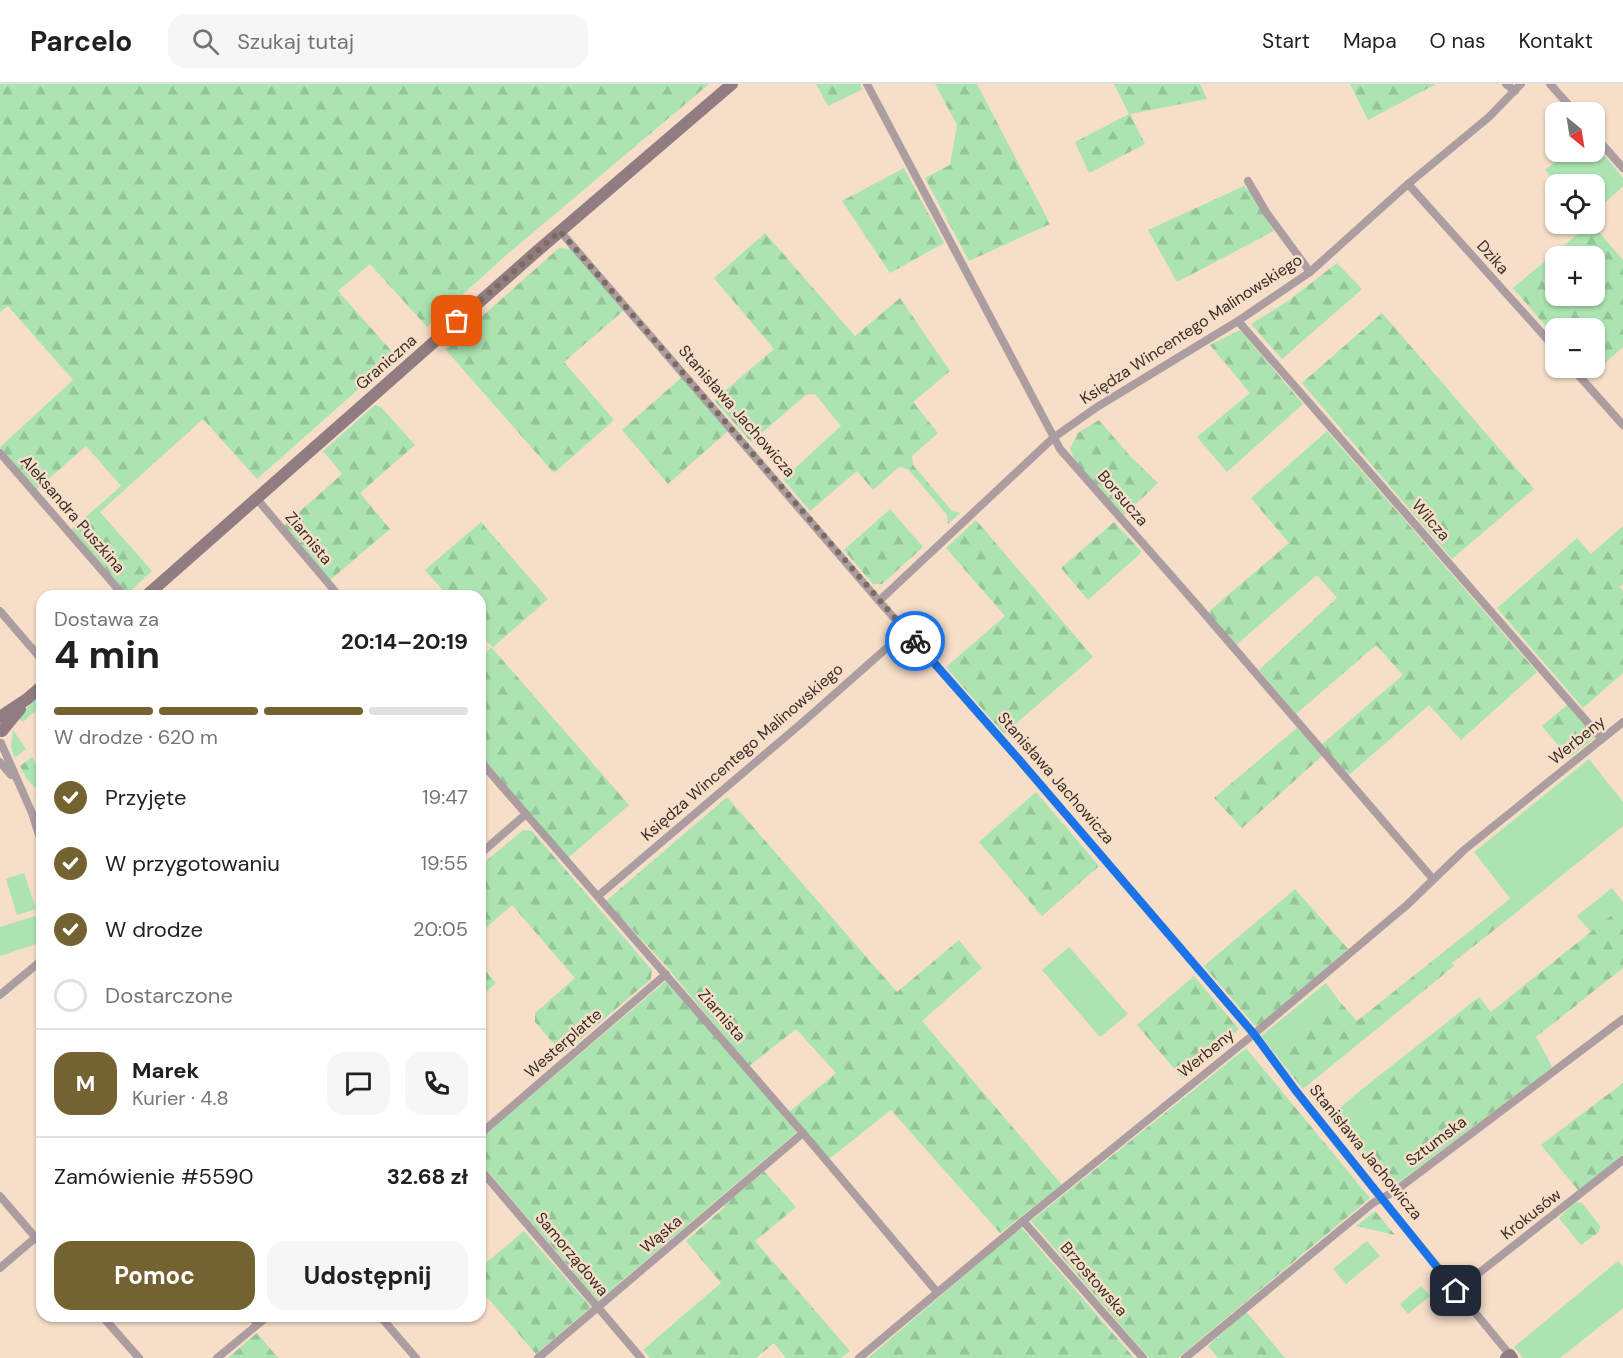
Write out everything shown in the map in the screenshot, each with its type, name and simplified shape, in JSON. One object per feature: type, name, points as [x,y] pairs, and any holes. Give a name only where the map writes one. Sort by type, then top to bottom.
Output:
[{"type":"street","name":"Graniczna","points":[[153,590],[560,231],[732,84]]},
{"type":"street","name":"Borsucza","points":[[867,84],[1060,449],[1433,879]]},
{"type":"street","points":[[1506,84],[1518,87]]},
{"type":"street","points":[[1550,84],[1566,102]]},
{"type":"street","name":"Księdza Wincentego Malinowskiego","points":[[879,601],[1053,438],[1097,407],[1238,321],[1310,272],[1408,184],[1489,117],[1518,87]]},
{"type":"street","points":[[1605,148],[1623,168]]},
{"type":"street","points":[[1248,181],[1266,212],[1310,272]]},
{"type":"street","name":"Dzika","points":[[1408,184],[1545,337]]},
{"type":"street","name":"Stanisława Jachowicza","points":[[560,231],[879,601],[1030,772],[1254,1034],[1296,1091],[1509,1357]]},
{"type":"street","name":"Wilcza","points":[[1238,321],[1602,739]]},
{"type":"street","points":[[1581,378],[1623,425]]},
{"type":"street","name":"Aleksandra Puszkina","points":[[0,453],[119,590]]},
{"type":"street","name":"Ziarnista","points":[[257,499],[334,590]]},
{"type":"street","points":[[0,611],[36,653]]},
{"type":"street","name":"Księdza Wincentego Malinowskiego","points":[[598,896],[906,631]]},
{"type":"street","points":[[0,717],[36,691]]},
{"type":"street","points":[[27,699],[1,736],[17,782],[36,825]]},
{"type":"street","name":"Werbeny","points":[[859,1358],[1023,1221],[1254,1034],[1407,905],[1464,850],[1623,722]]},
{"type":"street","points":[[0,762],[17,782]]},
{"type":"street","name":"Ziarnista","points":[[486,768],[803,1132],[937,1292]]},
{"type":"street","points":[[486,849],[526,814]]},
{"type":"street","points":[[0,994],[36,965]]},
{"type":"street","name":"Westerplatte","points":[[486,1129],[666,974]]},
{"type":"street","name":"Sztumska","points":[[1185,1358],[1373,1203],[1395,1191],[1623,1019]]},
{"type":"street","name":"Wąska","points":[[538,1358],[803,1132]]},
{"type":"street","name":"Krokusów","points":[[1456,1291],[1623,1160]]},
{"type":"street","name":"Samorządowa","points":[[486,1176],[641,1358]]},
{"type":"street","points":[[0,1196],[36,1232]]},
{"type":"street","name":"Brzostowska","points":[[1023,1221],[1143,1358]]},
{"type":"street","points":[[0,1268],[36,1238]]},
{"type":"street","points":[[107,1322],[139,1358]]},
{"type":"street","points":[[217,1358],[260,1322]]},
{"type":"street","points":[[385,1322],[416,1358]]},
{"type":"green space","points":[[0,84],[709,84],[503,258],[427,327],[370,264],[338,291],[396,356],[257,479],[203,419],[100,512],[152,571],[131,590],[122,590],[71,530],[121,486],[86,446],[36,490],[0,447],[73,380],[8,306],[0,312]]},
{"type":"green space","points":[[816,84],[860,84],[863,89],[828,106]]},
{"type":"green space","points":[[935,84],[977,84],[1050,224],[969,261],[925,178],[950,165],[957,125]]},
{"type":"green space","points":[[1114,84],[1200,84],[1207,99],[1130,114],[1145,144],[1089,173],[1075,142],[1129,114]]},
{"type":"green space","points":[[1350,84],[1436,84],[1368,120]]},
{"type":"green space","points":[[1605,156],[1623,178],[1623,186],[1605,203],[1605,174],[1549,174],[1545,170],[1555,162],[1605,162]]},
{"type":"green space","points":[[904,168],[944,243],[890,273],[842,201]]},
{"type":"green space","points":[[1244,186],[1251,192],[1274,231],[1177,282],[1148,230]]},
{"type":"green space","points":[[765,233],[855,336],[900,298],[950,371],[913,402],[938,433],[912,456],[913,465],[952,511],[960,513],[948,524],[947,515],[908,469],[899,467],[873,490],[857,471],[810,511],[783,479],[841,426],[815,394],[806,395],[751,442],[714,400],[774,349],[714,278]]},
{"type":"green space","points":[[1578,234],[1601,234],[1623,260],[1623,347],[1605,363],[1605,318],[1545,318],[1545,325],[1513,288],[1545,261],[1545,306],[1605,306],[1605,246],[1564,246]]},
{"type":"green space","points":[[559,248],[572,249],[624,310],[564,362],[614,420],[554,473],[445,349]]},
{"type":"green space","points":[[1337,263],[1362,289],[1282,359],[1251,324],[1288,301]]},
{"type":"green space","points":[[1382,313],[1534,489],[1452,559],[1302,383]]},
{"type":"green space","points":[[1240,330],[1303,404],[1227,472],[1197,437],[1250,393],[1210,345]]},
{"type":"green space","points":[[682,377],[728,431],[668,484],[622,430]]},
{"type":"green space","points":[[375,405],[381,407],[415,445],[360,493],[390,529],[329,581],[282,527],[342,474],[323,451]]},
{"type":"green space","points":[[1099,420],[1130,456],[1158,483],[1123,516],[1075,461],[1070,449],[1078,433]]},
{"type":"green space","points":[[1327,431],[1537,672],[1461,740],[1429,705],[1349,775],[1321,745],[1403,675],[1376,645],[1296,714],[1259,670],[1337,598],[1317,575],[1236,645],[1207,613],[1289,543],[1251,498]]},
{"type":"green space","points":[[890,509],[923,547],[882,584],[873,584],[844,550]]},
{"type":"green space","points":[[976,520],[1093,657],[1004,734],[946,667],[1005,616],[946,548]]},
{"type":"green space","points":[[481,522],[548,599],[492,648],[629,805],[568,858],[486,763],[486,652],[492,647],[486,640],[486,590],[443,590],[425,570]]},
{"type":"green space","points":[[1114,522],[1141,551],[1140,554],[1088,600],[1061,568]]},
{"type":"green space","points":[[1623,526],[1623,584],[1620,587],[1623,591],[1623,673],[1583,708],[1497,608],[1577,538],[1591,554]]},
{"type":"green space","points":[[36,699],[36,710],[23,722],[17,718]]},
{"type":"green space","points":[[1567,705],[1596,737],[1569,758],[1542,726]]},
{"type":"green space","points":[[1297,728],[1322,756],[1242,828],[1214,798]]},
{"type":"green space","points":[[13,730],[26,749],[15,758],[11,747]]},
{"type":"green space","points":[[32,757],[36,764],[36,787],[26,778],[20,766]]},
{"type":"green space","points":[[1589,759],[1623,802],[1623,826],[1498,927],[1494,923],[1510,910],[1505,903],[1510,898],[1474,852]]},
{"type":"green space","points":[[1036,792],[1099,866],[1042,916],[979,842]]},
{"type":"green space","points":[[727,797],[897,992],[959,940],[982,968],[922,1021],[1062,1185],[1000,1233],[891,1110],[829,1159],[789,1112],[836,1073],[796,1029],[749,1066],[666,966],[606,901]]},
{"type":"green space","points":[[523,830],[532,831],[652,970],[651,979],[565,1052],[560,1051],[535,1022],[535,1013],[575,978],[512,905],[486,928],[486,861]]},
{"type":"green space","points":[[24,873],[36,909],[17,915],[6,879]]},
{"type":"green space","points":[[1612,888],[1623,902],[1623,906],[1591,932],[1577,916]]},
{"type":"green space","points":[[1295,889],[1348,949],[1257,1028],[1204,966]]},
{"type":"green space","points":[[1505,903],[1510,910],[1495,923],[1498,927],[1452,963],[1454,966],[1303,1089],[1275,1054],[1340,1002],[1357,1021]]},
{"type":"green space","points":[[1623,906],[1623,968],[1536,1037],[1546,1055],[1540,1060],[1533,1082],[1399,1182],[1386,1185],[1341,1133],[1374,1107],[1361,1090],[1479,997],[1491,1012]]},
{"type":"green space","points":[[35,916],[36,944],[0,956],[0,927]]},
{"type":"green space","points":[[1069,947],[1128,1014],[1100,1037],[1042,970]]},
{"type":"green space","points":[[486,971],[496,983],[486,992]]},
{"type":"green space","points":[[1194,976],[1239,1029],[1182,1078],[1137,1025]]},
{"type":"green space","points":[[667,980],[797,1132],[598,1301],[486,1169],[486,1134]]},
{"type":"green space","points":[[1326,983],[1340,1002],[1275,1054],[1261,1036]]},
{"type":"green space","points":[[1246,1048],[1370,1198],[1178,1358],[1149,1358],[1031,1221]]},
{"type":"green space","points":[[1546,1055],[1552,1067],[1533,1082],[1540,1060]]},
{"type":"green space","points":[[1623,1083],[1623,1155],[1578,1190],[1541,1145]]},
{"type":"green space","points":[[1361,1090],[1374,1107],[1341,1133],[1328,1118]]},
{"type":"green space","points":[[764,1171],[796,1207],[755,1241],[850,1351],[841,1358],[786,1358],[774,1343],[756,1358],[650,1358],[643,1350],[721,1283],[686,1241]]},
{"type":"green space","points":[[1575,1202],[1582,1203],[1600,1226],[1599,1232],[1581,1245],[1559,1218]]},
{"type":"green space","points":[[1375,1211],[1395,1235],[1356,1226]]},
{"type":"green space","points":[[1021,1227],[1134,1358],[868,1358]]},
{"type":"green space","points":[[524,1231],[591,1307],[536,1354],[486,1296],[486,1263]]},
{"type":"green space","points":[[1367,1241],[1380,1256],[1346,1284],[1333,1269]]},
{"type":"green space","points":[[1618,1261],[1623,1267],[1623,1308],[1560,1358],[1523,1358],[1514,1347]]},
{"type":"green space","points":[[1421,1286],[1430,1296],[1408,1314],[1400,1304]]},
{"type":"green space","points":[[1246,1312],[1285,1358],[1218,1358],[1208,1346]]},
{"type":"green space","points":[[257,1333],[278,1358],[228,1358]]},
{"type":"way so far","points":[[457,321],[560,231],[915,641]]},
{"type":"route","points":[[915,641],[1254,1034],[1296,1091],[1456,1291]]}]
